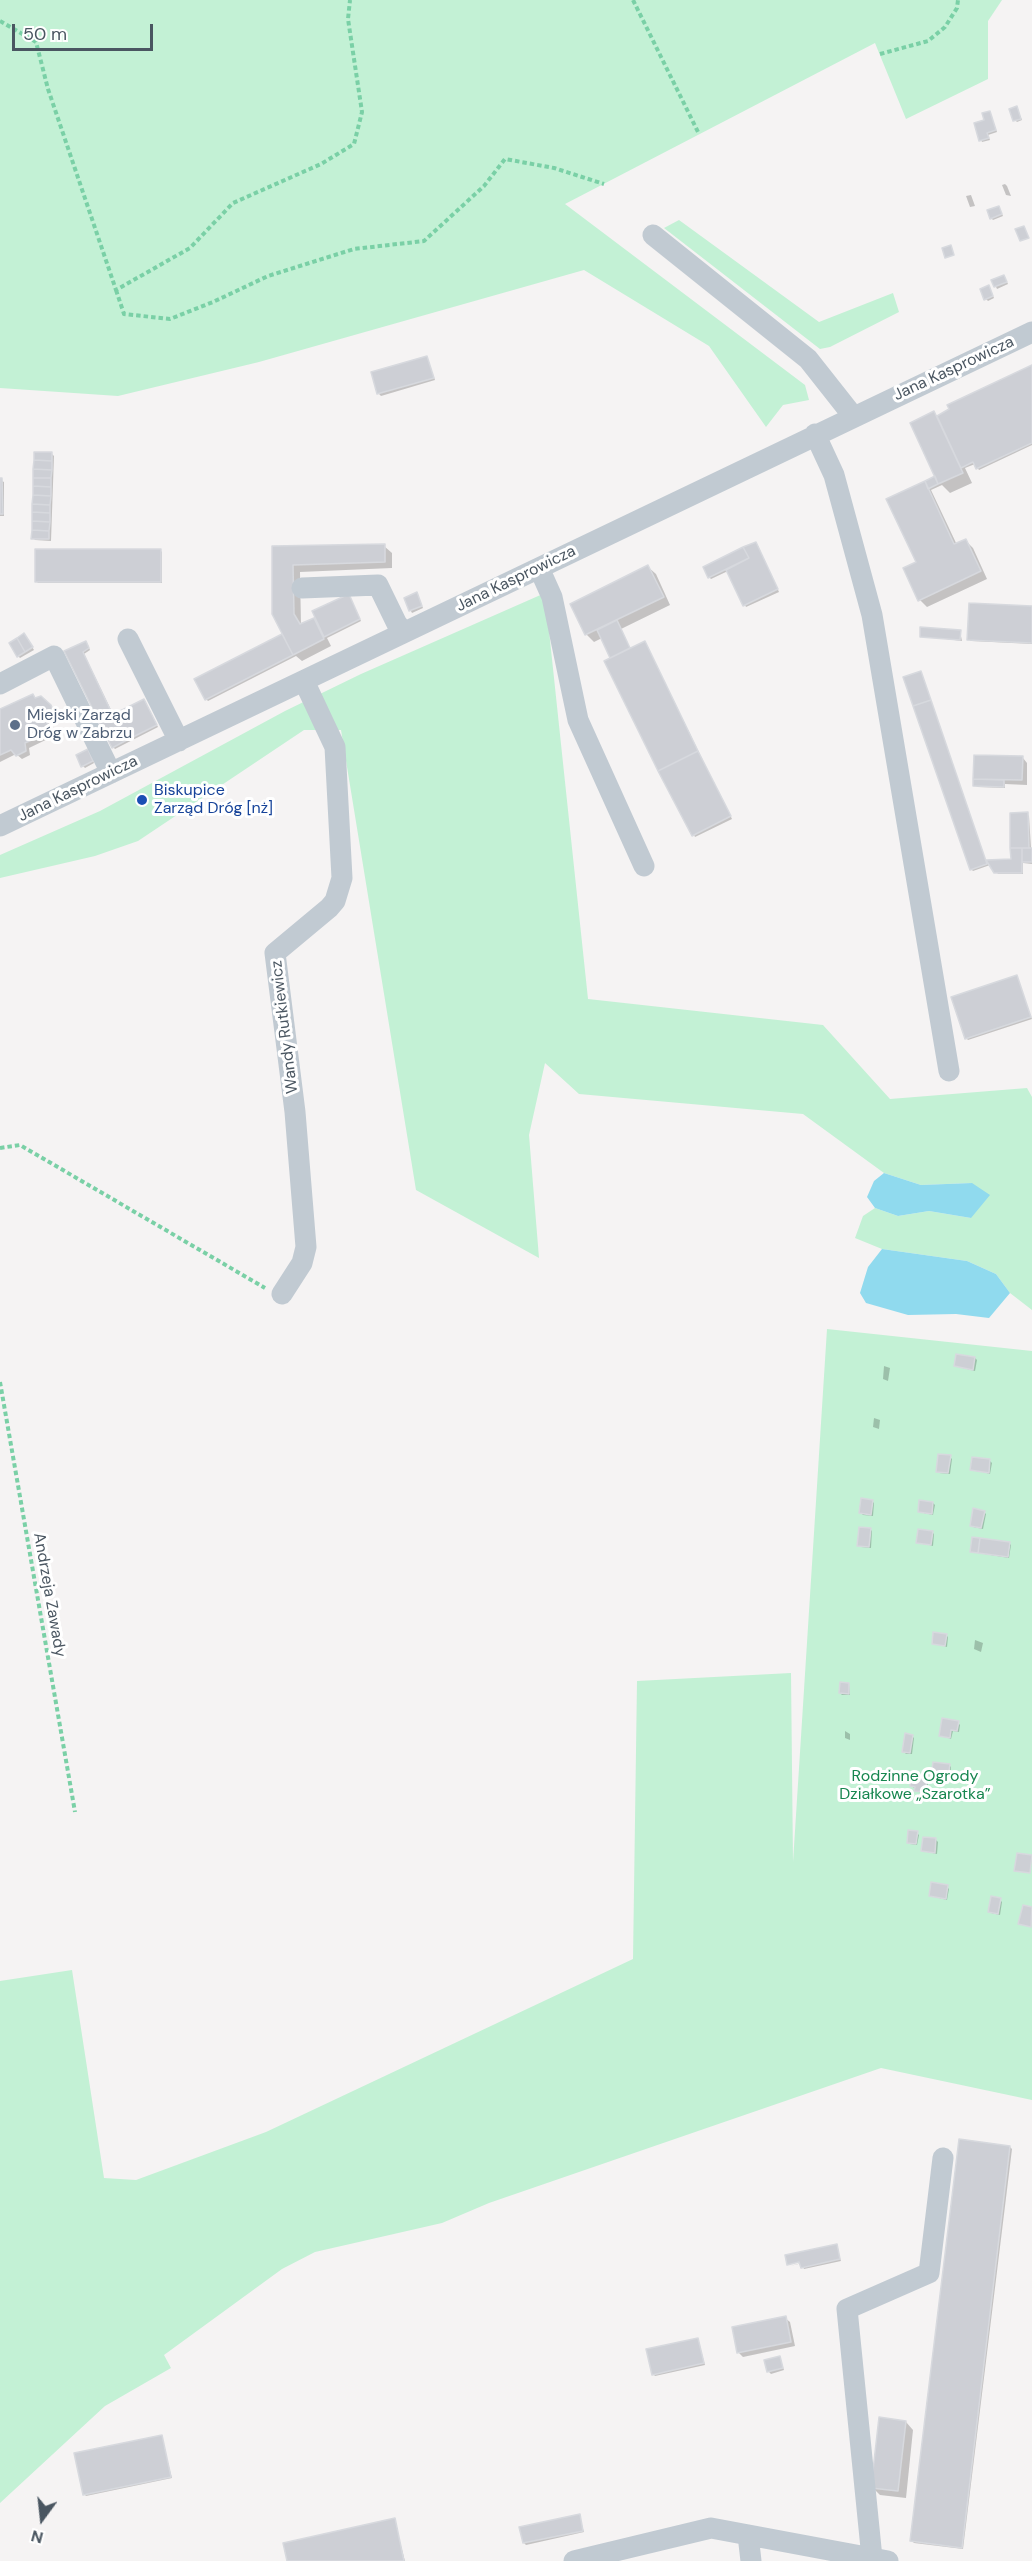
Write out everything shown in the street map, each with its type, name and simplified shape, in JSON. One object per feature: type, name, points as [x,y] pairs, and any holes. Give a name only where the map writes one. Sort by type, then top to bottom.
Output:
[{"type":"street","points":[[653,235],[808,359],[853,416]]},
{"type":"street","name":"Jana Kasprowicza","points":[[0,826],[1032,332]]},
{"type":"street","points":[[815,434],[834,476],[872,615],[950,1071]]},
{"type":"street","points":[[539,568],[552,597],[578,720],[644,866]]},
{"type":"street","points":[[302,588],[378,585],[397,624],[404,632]]},
{"type":"street","points":[[128,639],[179,741]]},
{"type":"street","points":[[0,684],[54,656],[111,773]]},
{"type":"street","name":"Wandy Rutkiewicz","points":[[282,1294],[302,1263],[306,1247],[295,1112],[275,953],[329,908],[335,901],[342,878],[335,747],[304,681]]},
{"type":"street","points":[[574,2561],[711,2528],[880,2560],[847,2309],[929,2274],[943,2158]]},
{"type":"street","points":[[748,2535],[751,2561]]},
{"type":"path","points":[[116,290],[190,248],[233,204],[321,164],[354,144],[362,112],[348,19],[350,0]]},
{"type":"path","points":[[633,0],[699,134]]},
{"type":"path","points":[[880,54],[928,41],[945,27],[957,8],[958,0]]},
{"type":"path","points":[[0,21],[36,42],[48,89],[124,314],[170,319],[268,276],[354,249],[424,241],[484,186],[506,159],[554,168],[604,184]]},
{"type":"path","points":[[0,1148],[20,1145],[270,1291],[282,1294]]},
{"type":"path","name":"Andrzeja Zawady","points":[[0,1382],[75,1812]]},
{"type":"green space","points":[[0,0],[1002,0],[988,21],[988,79],[906,119],[875,43],[565,204],[805,385],[809,400],[783,405],[766,427],[709,346],[584,270],[259,362],[118,396],[0,388]]},
{"type":"green space","points":[[679,220],[819,322],[893,293],[899,312],[830,347],[820,349],[664,228]]},
{"type":"green space","points":[[545,593],[588,999],[823,1025],[890,1099],[1027,1088],[1032,1097],[1032,1310],[1010,1293],[996,1274],[967,1261],[882,1249],[855,1238],[863,1216],[875,1208],[898,1216],[929,1211],[971,1218],[972,1183],[921,1185],[884,1173],[803,1114],[579,1094],[545,1063],[529,1135],[539,1258],[416,1190],[341,730],[304,730],[138,841],[95,856],[0,878],[0,855],[100,811],[285,711],[361,674]]},
{"type":"green space","name":"Rodzinne Ogrody Działkowe „Szarotka”","points":[[827,1329],[1032,1351],[1032,2100],[881,2068],[489,2203],[442,2223],[315,2252],[282,2269],[164,2355],[171,2368],[105,2406],[0,2503],[0,1981],[72,1970],[104,2178],[136,2180],[266,2132],[633,1959],[637,1681],[791,1673],[793,1862]]},
{"type":"water","points":[[884,1173],[921,1185],[972,1183],[990,1195],[971,1218],[929,1211],[898,1216],[875,1208],[867,1197],[874,1181]]},
{"type":"water","points":[[882,1249],[967,1261],[996,1274],[1010,1293],[989,1318],[956,1314],[908,1315],[866,1303],[860,1293],[868,1267]]},
{"type":"building","points":[[1017,106],[1021,119],[1013,121],[1009,109]]},
{"type":"building","points":[[990,111],[996,130],[987,133],[989,138],[979,141],[974,123],[984,120],[982,113]]},
{"type":"building","points":[[999,206],[1002,214],[990,219],[987,210]]},
{"type":"building","points":[[1024,226],[1029,238],[1020,241],[1015,229]]},
{"type":"building","points":[[951,245],[954,255],[945,258],[942,248]]},
{"type":"building","points":[[1004,275],[1007,282],[994,287],[991,280]]},
{"type":"building","points":[[989,285],[993,296],[984,300],[980,289]]},
{"type":"building","points":[[427,356],[434,378],[377,394],[371,372]]},
{"type":"building","points":[[1032,365],[1032,443],[976,469],[973,462],[961,468],[937,416],[949,409],[947,405]]},
{"type":"building","points":[[934,411],[963,473],[938,484],[910,423]]},
{"type":"building","points":[[34,452],[52,452],[52,461],[34,460]]},
{"type":"building","points":[[34,460],[52,461],[52,470],[33,469]]},
{"type":"building","points":[[33,469],[52,470],[51,478],[33,478]]},
{"type":"building","points":[[935,476],[938,484],[928,489],[925,481]]},
{"type":"building","points":[[0,478],[2,478],[3,514],[0,514]]},
{"type":"building","points":[[33,478],[51,478],[51,487],[33,486]]},
{"type":"building","points":[[925,481],[954,544],[966,539],[981,571],[918,601],[903,568],[916,562],[886,499]]},
{"type":"building","points":[[33,486],[51,487],[51,496],[33,495]]},
{"type":"building","points":[[33,495],[51,496],[50,505],[32,504]]},
{"type":"building","points":[[32,504],[50,505],[50,513],[32,512]]},
{"type":"building","points":[[32,512],[50,513],[50,522],[32,521]]},
{"type":"building","points":[[32,521],[50,522],[49,531],[32,530]]},
{"type":"building","points":[[32,530],[49,531],[49,539],[31,539]]},
{"type":"building","points":[[756,542],[778,589],[743,606],[726,570],[749,558],[743,547]]},
{"type":"building","points":[[385,544],[385,562],[293,565],[294,614],[300,624],[314,618],[324,639],[293,655],[272,614],[272,546]]},
{"type":"building","points":[[743,547],[749,558],[708,578],[703,567]]},
{"type":"building","points":[[35,549],[161,549],[161,582],[35,582]]},
{"type":"building","points":[[648,565],[664,597],[585,635],[570,604]]},
{"type":"building","points":[[417,592],[422,606],[409,611],[404,598]]},
{"type":"building","points":[[349,594],[360,619],[324,637],[312,611]]},
{"type":"building","points":[[969,603],[1032,606],[1032,643],[967,640]]},
{"type":"building","points":[[617,620],[630,648],[610,658],[597,630]]},
{"type":"building","points":[[920,627],[961,630],[960,640],[920,637]]},
{"type":"building","points":[[24,633],[33,647],[25,652],[17,638]]},
{"type":"building","points":[[282,634],[293,655],[205,700],[194,679]]},
{"type":"building","points":[[17,638],[25,652],[17,657],[9,643]]},
{"type":"building","points":[[86,641],[89,648],[83,652],[125,741],[112,748],[64,651]]},
{"type":"building","points":[[645,641],[698,751],[658,771],[604,661]]},
{"type":"building","points":[[921,671],[931,700],[913,706],[903,677]]},
{"type":"building","points":[[33,694],[35,698],[41,696],[51,705],[54,713],[44,717],[51,731],[25,743],[26,751],[16,756],[11,750],[0,755],[0,709]]},
{"type":"building","points":[[144,699],[157,725],[125,741],[114,714]]},
{"type":"building","points":[[931,700],[987,864],[970,870],[913,706]]},
{"type":"building","points":[[88,749],[93,761],[81,767],[76,755]]},
{"type":"building","points":[[698,751],[731,816],[692,836],[658,771]]},
{"type":"building","points":[[974,755],[1023,756],[1022,780],[973,779]]},
{"type":"building","points":[[973,779],[1004,780],[1004,787],[973,786]]},
{"type":"building","points":[[1028,812],[1029,848],[1010,848],[1010,813]]},
{"type":"building","points":[[1010,848],[1022,848],[1022,873],[994,873],[986,860],[1011,859]]},
{"type":"building","points":[[1022,848],[1032,848],[1032,862],[1022,862]]},
{"type":"building","points":[[1017,975],[1031,1017],[965,1039],[951,997]]},
{"type":"building","points":[[956,1354],[975,1357],[973,1370],[954,1366]]},
{"type":"building","points":[[938,1454],[951,1455],[948,1473],[936,1472]]},
{"type":"building","points":[[972,1457],[990,1459],[989,1473],[970,1470]]},
{"type":"building","points":[[861,1498],[873,1500],[871,1515],[859,1513]]},
{"type":"building","points":[[919,1500],[933,1502],[932,1514],[918,1512]]},
{"type":"building","points":[[973,1508],[985,1511],[981,1528],[970,1526]]},
{"type":"building","points":[[859,1527],[871,1528],[869,1547],[857,1546]]},
{"type":"building","points":[[918,1529],[933,1531],[931,1545],[916,1543]]},
{"type":"building","points":[[972,1537],[980,1538],[978,1553],[970,1552]]},
{"type":"building","points":[[980,1538],[1010,1542],[1008,1557],[978,1553]]},
{"type":"building","points":[[933,1632],[947,1634],[945,1646],[932,1644]]},
{"type":"building","points":[[840,1682],[849,1683],[849,1694],[839,1693]]},
{"type":"building","points":[[942,1718],[959,1721],[957,1731],[951,1730],[950,1738],[939,1736]]},
{"type":"building","points":[[905,1733],[913,1735],[910,1753],[902,1752]]},
{"type":"building","points":[[933,1762],[950,1764],[948,1778],[931,1776]]},
{"type":"building","points":[[911,1778],[927,1779],[925,1792],[914,1791],[915,1787],[910,1786]]},
{"type":"building","points":[[908,1830],[918,1831],[916,1844],[907,1843]]},
{"type":"building","points":[[923,1837],[936,1838],[935,1853],[921,1851]]},
{"type":"building","points":[[1017,1853],[1032,1855],[1030,1873],[1014,1871]]},
{"type":"building","points":[[931,1882],[948,1885],[946,1899],[929,1896]]},
{"type":"building","points":[[991,1896],[1001,1898],[998,1914],[988,1912]]},
{"type":"building","points":[[1023,1905],[1032,1907],[1031,1927],[1018,1924]]},
{"type":"building","points":[[959,2139],[1010,2146],[962,2548],[910,2541]]},
{"type":"building","points":[[837,2244],[840,2259],[801,2268],[799,2262],[787,2265],[785,2255]]},
{"type":"building","points":[[786,2316],[791,2342],[737,2353],[732,2327]]},
{"type":"building","points":[[698,2338],[704,2363],[652,2375],[646,2349]]},
{"type":"building","points":[[780,2356],[783,2368],[767,2372],[764,2360]]},
{"type":"building","points":[[879,2417],[906,2421],[898,2491],[871,2488]]},
{"type":"building","points":[[162,2435],[171,2477],[83,2495],[74,2453]]},
{"type":"building","points":[[580,2514],[583,2531],[523,2543],[519,2527]]},
{"type":"building","points":[[395,2518],[404,2561],[287,2561],[283,2543]]},
{"type":"place","name":"Miejski Zarząd Dróg w Zabrzu","points":[[15,725]]},
{"type":"place","name":"Biskupice Zarząd Dróg [nż]","points":[[142,800]]}]
